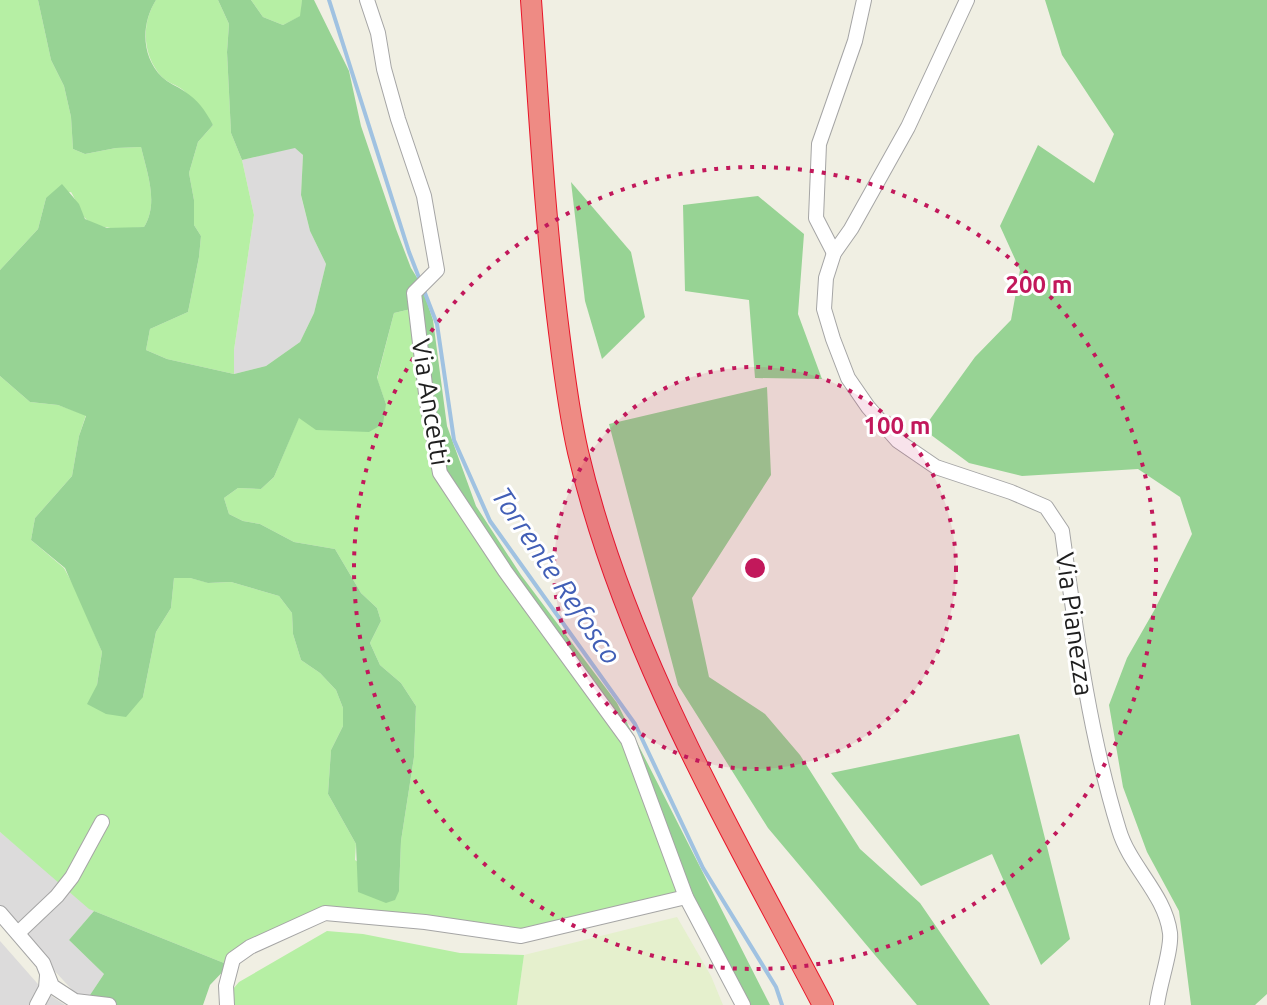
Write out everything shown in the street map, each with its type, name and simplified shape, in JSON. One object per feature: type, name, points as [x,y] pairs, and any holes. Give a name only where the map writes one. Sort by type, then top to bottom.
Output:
[{"type":"highway","points":[[531,0],[553,279],[564,365],[578,452],[608,556],[642,647],[706,782],[823,1005]]},
{"type":"street","name":"Via Ancetti","points":[[367,0],[398,119],[424,196],[437,270],[414,293],[427,402],[440,473],[505,571],[628,740],[686,897],[743,1005]]},
{"type":"street","points":[[834,253],[816,218],[819,144],[855,41],[864,0]]},
{"type":"street","name":"Via Pianezza","points":[[967,0],[908,127],[851,229],[834,253],[826,278],[824,309],[848,378],[898,441],[936,467],[1046,507],[1062,531],[1086,700],[1111,804],[1123,844],[1164,908],[1171,936],[1157,1005]]},
{"type":"street","points":[[18,933],[72,877],[102,822]]},
{"type":"street","points":[[227,1005],[226,986],[233,959],[250,947],[325,913],[425,922],[521,936],[686,897]]},
{"type":"street","points":[[0,913],[43,963],[52,986],[75,1001],[109,1005]]},
{"type":"street","points":[[37,1005],[46,988],[47,973]]},
{"type":"shaded area","points":[[296,147],[303,155],[301,196],[310,231],[326,264],[314,313],[300,342],[266,366],[234,374],[234,350],[254,215],[242,160]]},
{"type":"shaded area","points":[[0,832],[94,911],[69,940],[104,974],[88,998],[76,994],[0,912]]},
{"type":"shaded area","points":[[0,941],[44,991],[65,1005],[0,1005]]},
{"type":"green space","points":[[0,0],[38,0],[51,60],[64,86],[71,117],[73,149],[85,154],[141,147],[149,177],[151,208],[144,227],[107,228],[87,220],[71,192],[46,198],[38,229],[0,270]]},
{"type":"green space","points":[[38,0],[156,0],[146,29],[150,59],[162,77],[197,102],[213,125],[198,142],[189,173],[194,225],[201,236],[188,312],[150,329],[146,350],[167,359],[234,374],[266,366],[300,342],[314,313],[326,264],[310,231],[301,195],[303,155],[295,148],[242,160],[231,133],[227,52],[229,24],[218,0],[251,0],[263,17],[283,25],[300,16],[302,0],[314,0],[349,71],[361,126],[396,229],[411,268],[421,284],[433,320],[447,426],[476,506],[521,575],[617,703],[770,1005],[744,1005],[699,914],[622,725],[522,608],[506,573],[449,485],[431,405],[432,383],[421,319],[411,309],[394,313],[377,378],[386,404],[383,424],[369,432],[316,430],[299,418],[274,477],[261,489],[238,488],[224,498],[229,514],[243,521],[260,524],[294,542],[335,549],[361,593],[377,608],[381,621],[370,643],[380,665],[401,683],[416,706],[414,757],[401,841],[399,891],[395,900],[386,903],[358,892],[356,844],[328,794],[331,750],[343,726],[343,708],[336,690],[320,673],[301,660],[293,634],[292,613],[279,596],[231,582],[208,583],[174,578],[171,608],[156,632],[143,697],[126,717],[106,714],[87,704],[97,685],[102,652],[65,568],[31,540],[35,518],[72,476],[86,416],[58,405],[30,402],[0,376],[0,270],[38,229],[46,198],[62,184],[79,204],[85,219],[107,228],[144,227],[151,198],[141,147],[85,154],[73,149],[71,117],[64,86],[51,60]]},
{"type":"green space","points":[[156,0],[218,0],[229,24],[227,52],[231,133],[242,160],[254,215],[234,350],[234,374],[167,359],[146,350],[150,329],[188,312],[201,236],[194,225],[189,173],[198,142],[213,125],[181,88],[167,81],[155,68],[147,49],[146,29]]},
{"type":"green space","points":[[251,0],[302,0],[301,16],[283,25],[263,17]]},
{"type":"green space","points":[[1045,0],[1267,0],[1267,994],[1255,1005],[1191,1005],[1179,911],[1147,852],[1123,787],[1109,705],[1127,658],[1192,534],[1180,497],[1138,469],[1022,476],[969,463],[923,429],[975,357],[1011,320],[1020,270],[1000,226],[1038,145],[1094,183],[1114,134],[1062,55]]},
{"type":"green space","points":[[571,182],[631,252],[645,317],[602,359],[585,301]]},
{"type":"green space","points":[[758,196],[804,234],[798,314],[822,379],[755,378],[749,300],[685,291],[683,205]]},
{"type":"green space","points":[[411,309],[421,319],[432,383],[431,405],[439,465],[550,640],[622,725],[690,901],[524,935],[336,911],[229,965],[89,909],[0,832],[0,376],[30,402],[58,405],[86,415],[72,476],[35,518],[31,540],[64,568],[77,592],[102,652],[97,685],[143,697],[156,632],[171,608],[174,578],[209,583],[231,582],[279,596],[292,613],[293,634],[301,660],[320,673],[336,690],[343,708],[343,726],[331,750],[328,794],[356,844],[355,860],[399,891],[401,841],[414,757],[416,706],[401,683],[380,665],[370,643],[381,621],[377,608],[361,593],[335,549],[294,542],[260,524],[243,521],[229,514],[224,498],[238,488],[261,489],[274,477],[299,417],[386,404],[377,379],[394,313]]},
{"type":"green space","points":[[767,387],[771,475],[692,598],[709,677],[765,714],[800,755],[860,849],[920,903],[990,1005],[917,1005],[768,828],[678,685],[609,424]]},
{"type":"green space","points":[[1019,734],[1070,939],[1041,965],[992,854],[921,886],[831,773]]},
{"type":"green space","points":[[94,911],[229,965],[210,985],[203,1005],[110,1005],[88,998],[104,974],[69,940]]},
{"type":"green space","points":[[677,917],[711,976],[723,1005],[517,1005],[524,955]]},
{"type":"green space","points":[[327,931],[363,934],[460,953],[524,955],[517,1005],[224,1005],[239,982]]},
{"type":"waterway","name":"Torrente Refosco","points":[[329,0],[409,252],[437,324],[454,440],[490,521],[635,724],[703,868],[776,987],[782,1005]]}]
